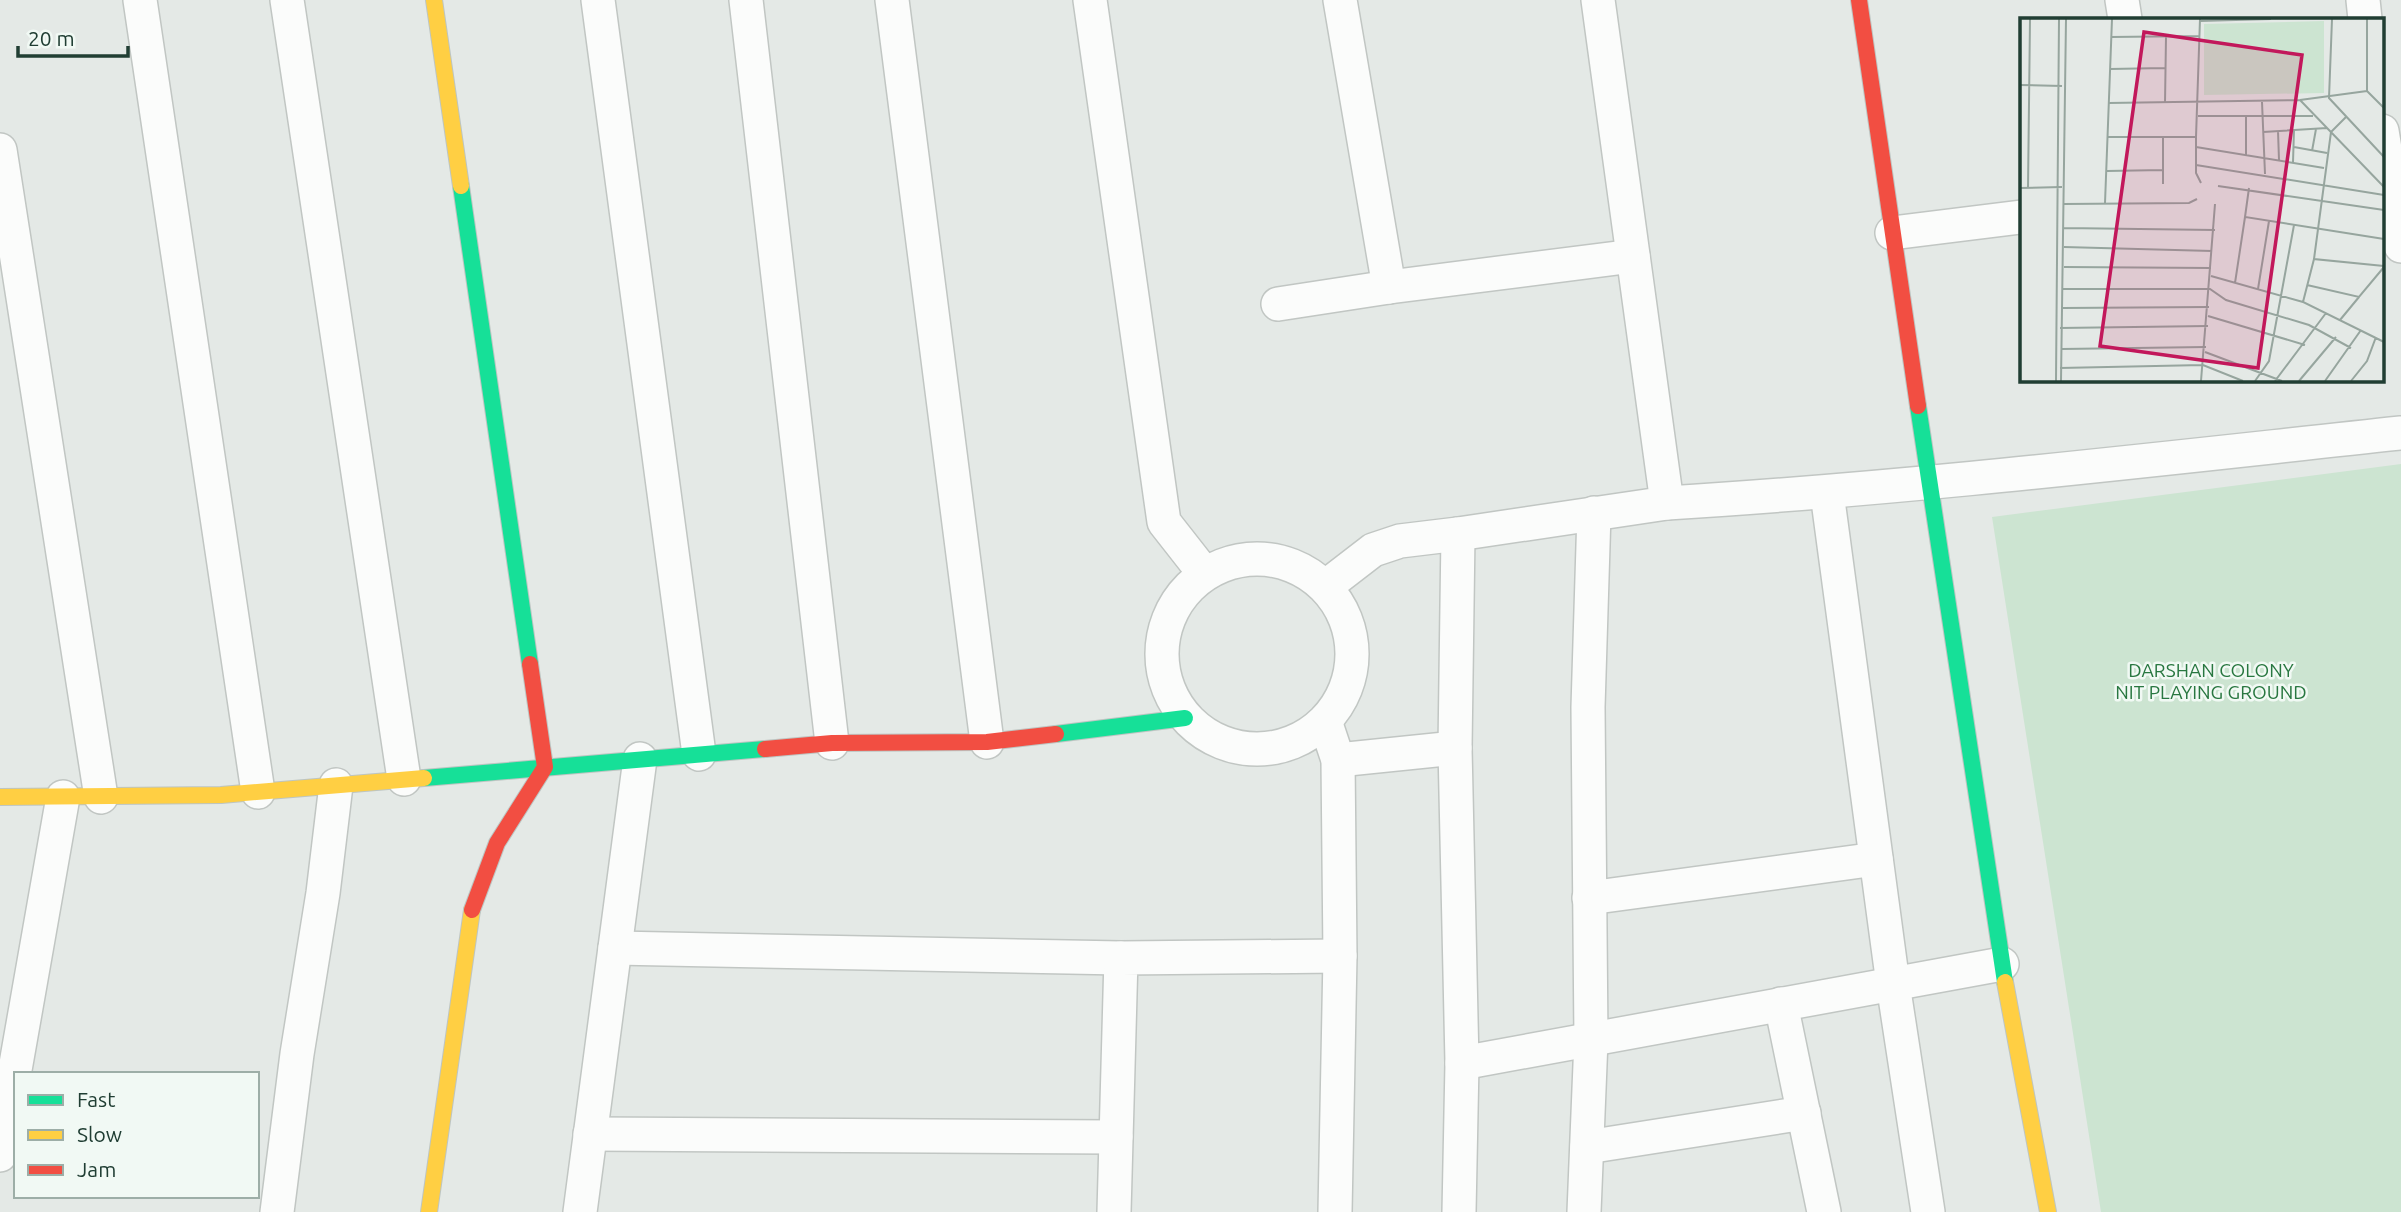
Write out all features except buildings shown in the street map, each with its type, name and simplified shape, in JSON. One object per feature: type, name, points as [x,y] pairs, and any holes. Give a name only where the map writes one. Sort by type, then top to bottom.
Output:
[{"type":"street","points":[[140,0],[258,792]]},
{"type":"street","points":[[287,0],[404,779]]},
{"type":"street","points":[[429,1212],[473,905],[497,843],[545,768],[434,0]]},
{"type":"street","points":[[598,0],[699,754]]},
{"type":"street","points":[[746,0],[832,743]]},
{"type":"street","points":[[892,0],[987,742]]},
{"type":"street","points":[[1090,0],[1164,522],[1204,573]]},
{"type":"street","points":[[1340,0],[1388,287]]},
{"type":"street","points":[[1598,0],[1667,502]]},
{"type":"street","points":[[1859,0],[2002,964],[2048,1212]]},
{"type":"street","points":[[2122,0],[2125,18]]},
{"type":"street","points":[[2363,0],[2365,18]]},
{"type":"street","points":[[0,150],[101,797]]},
{"type":"street","points":[[2385,170],[2401,246]]},
{"type":"street","points":[[1892,233],[2020,217]]},
{"type":"street","points":[[1279,304],[1388,287],[1633,256]]},
{"type":"street","points":[[1325,587],[1373,550],[1399,541],[1667,502],[1930,484],[2401,433]]},
{"type":"street","points":[[1826,493],[1875,859],[1928,1212]]},
{"type":"street","points":[[1584,1212],[1591,1040],[1588,707],[1594,513]]},
{"type":"street","points":[[1458,534],[1455,748],[1462,1063],[1459,1212]]},
{"type":"street","points":[[1244,559],[1274,559],[1303,570],[1325,587],[1345,616],[1352,648],[1349,680],[1335,709],[1313,732],[1284,745],[1252,749],[1221,742],[1185,718],[1174,701],[1164,672],[1163,641],[1172,612],[1190,586],[1204,573],[1244,559]]},
{"type":"street","points":[[0,797],[221,795],[832,743],[987,742],[1185,718]]},
{"type":"street","points":[[1325,721],[1338,760],[1340,956],[1335,1212]]},
{"type":"street","points":[[1338,760],[1455,748]]},
{"type":"street","points":[[580,1212],[640,759]]},
{"type":"street","points":[[277,1212],[296,1054],[323,893],[336,785]]},
{"type":"street","points":[[15,1072],[63,797]]},
{"type":"street","points":[[1589,898],[1875,859]]},
{"type":"street","points":[[615,948],[1121,958],[1340,956]]},
{"type":"street","points":[[1114,1212],[1121,958]]},
{"type":"street","points":[[1462,1063],[2002,964]]},
{"type":"street","points":[[1781,1004],[1824,1212]]},
{"type":"street","points":[[0,1155],[14,1075]]},
{"type":"street","points":[[1587,1147],[1804,1113]]},
{"type":"street","points":[[590,1134],[1116,1137]]},
{"type":"green space","name":"DARSHAN COLONY NIT PLAYING GROUND","points":[[2401,464],[2401,1212],[2101,1212],[1992,517]]},
{"type":"traffic: fast","points":[[461,186],[530,664]]},
{"type":"traffic: fast","points":[[1918,406],[2005,982]]},
{"type":"traffic: fast","points":[[1056,734],[1185,718]]},
{"type":"traffic: fast","points":[[424,778],[765,749]]},
{"type":"traffic: slow","points":[[434,0],[461,186]]},
{"type":"traffic: slow","points":[[0,797],[221,795],[424,778]]},
{"type":"traffic: slow","points":[[429,1212],[472,910]]},
{"type":"traffic: slow","points":[[2005,982],[2048,1212]]},
{"type":"traffic: jam","points":[[1859,0],[1918,406]]},
{"type":"traffic: jam","points":[[472,910],[497,843],[545,767],[530,664]]},
{"type":"traffic: jam","points":[[765,749],[832,743],[987,742],[1056,734]]}]
